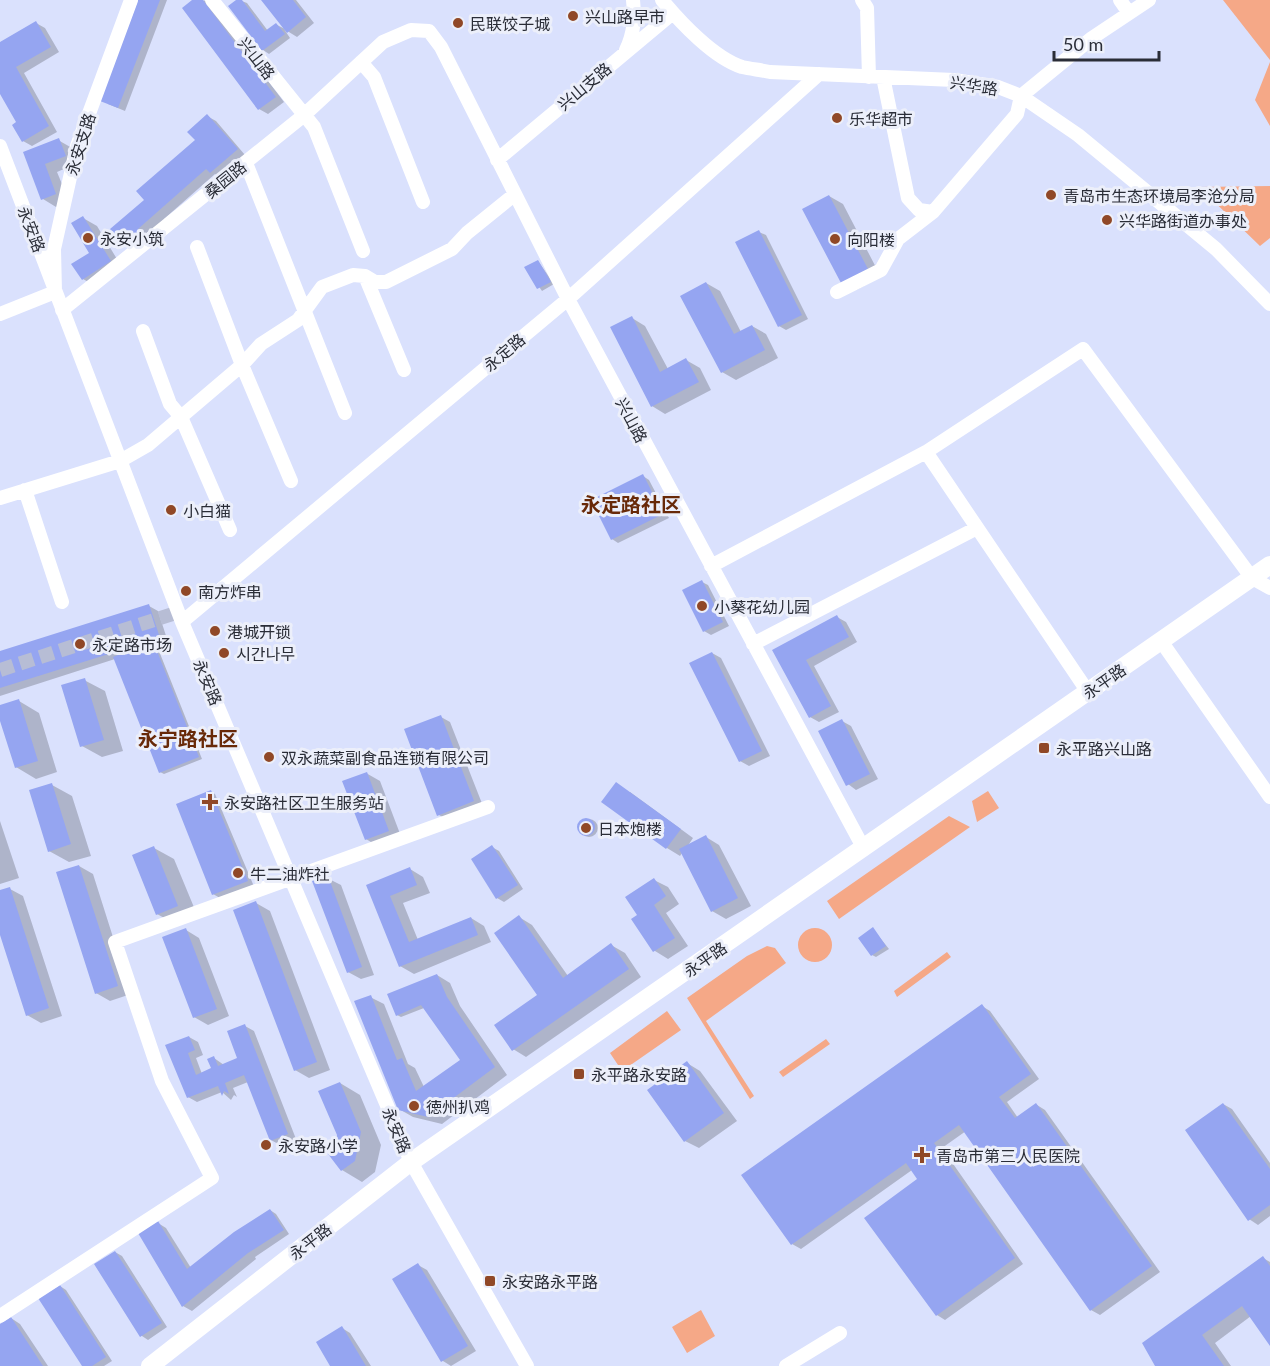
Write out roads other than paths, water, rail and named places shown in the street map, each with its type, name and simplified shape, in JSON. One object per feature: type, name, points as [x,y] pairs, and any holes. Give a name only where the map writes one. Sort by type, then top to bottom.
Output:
[{"type":"main road","name":"永平路","points":[[150,1366],[411,1162],[1270,565]]},
{"type":"street","name":"永安支路","points":[[55,292],[54,249],[77,146],[131,0]]},
{"type":"street","name":"兴山路","points":[[212,0],[314,127],[363,251]]},
{"type":"street","points":[[625,52],[632,37],[633,0]]},
{"type":"street","name":"兴华路","points":[[662,0],[686,28],[735,63],[770,72],[954,80],[998,87],[1021,96],[1078,135],[1216,249],[1270,304]]},
{"type":"street","points":[[1120,0],[1129,14]]},
{"type":"street","points":[[837,292],[881,270],[898,239],[933,212],[1017,114],[1021,96],[1092,38],[1149,0]]},
{"type":"street","points":[[869,3],[876,77],[908,198],[919,210],[933,212]]},
{"type":"street","name":"兴山支路","points":[[497,160],[673,13]]},
{"type":"street","name":"兴山路","points":[[383,42],[418,29],[434,35],[568,299],[864,849]]},
{"type":"street","name":"桑园路","points":[[62,310],[303,116],[383,42]]},
{"type":"street","points":[[362,62],[374,77],[423,202]]},
{"type":"street","name":"永定路","points":[[182,622],[568,299],[819,74]]},
{"type":"street","name":"永安路","points":[[0,146],[182,622],[411,1162],[527,1366]]},
{"type":"street","points":[[246,163],[345,413]]},
{"type":"street","points":[[0,498],[120,461],[148,445],[242,365],[261,344],[291,326],[322,287],[353,275],[365,276],[375,282],[386,282],[452,249],[467,233],[514,195]]},
{"type":"street","points":[[197,247],[242,365],[291,481]]},
{"type":"street","points":[[365,276],[404,370]]},
{"type":"street","points":[[0,314],[55,292]]},
{"type":"street","points":[[143,331],[170,404],[181,417],[230,530]]},
{"type":"street","points":[[711,566],[926,452],[1083,349],[1252,578],[1270,588]]},
{"type":"street","points":[[926,452],[1088,692]]},
{"type":"street","points":[[25,490],[62,602]]},
{"type":"street","points":[[753,645],[977,528]]},
{"type":"street","points":[[1161,641],[1270,797]]},
{"type":"street","points":[[0,1316],[212,1178],[162,1081],[115,942],[488,807]]},
{"type":"street","points":[[786,1366],[840,1333]]},
{"type":"tunnel","points":[[0,670],[179,612]]},
{"type":"place","name":"兴山路早市","points":[[573,16]]},
{"type":"place","name":"民联饺子城","points":[[458,23]]},
{"type":"place","name":"乐华超市","points":[[837,118]]},
{"type":"place","name":"青岛市生态环境局李沧分局","points":[[1051,195]]},
{"type":"place","name":"兴华路街道办事处","points":[[1107,220]]},
{"type":"place","name":"永安小筑","points":[[88,238]]},
{"type":"place","name":"向阳楼","points":[[835,239]]},
{"type":"place","name":"小白猫","points":[[171,510]]},
{"type":"place","name":"南方炸串","points":[[186,591]]},
{"type":"place","name":"小葵花幼儿园","points":[[702,606]]},
{"type":"place","name":"港城开锁","points":[[215,631]]},
{"type":"place","name":"永定路市场","points":[[80,644]]},
{"type":"place","name":"시간나무","points":[[224,653]]},
{"type":"place","name":"永平路兴山路","points":[[1044,748]]},
{"type":"place","name":"双永蔬菜副食品连锁有限公司","points":[[269,757]]},
{"type":"place","name":"永安路社区卫生服务站","points":[[210,802]]},
{"type":"place","name":"日本炮楼","points":[[586,828]]},
{"type":"place","name":"牛二油炸社","points":[[238,873]]},
{"type":"place","name":"永平路永安路","points":[[579,1074]]},
{"type":"place","name":"徳州扒鸡","points":[[414,1106]]},
{"type":"place","name":"永安路小学","points":[[266,1145]]},
{"type":"place","name":"青岛市第三人民医院","points":[[922,1155]]},
{"type":"place","name":"永安路永平路","points":[[490,1281]]},
{"type":"district","name":"永定路社区","points":[[631,504]]},
{"type":"district","name":"永宁路社区","points":[[188,738]]}]
